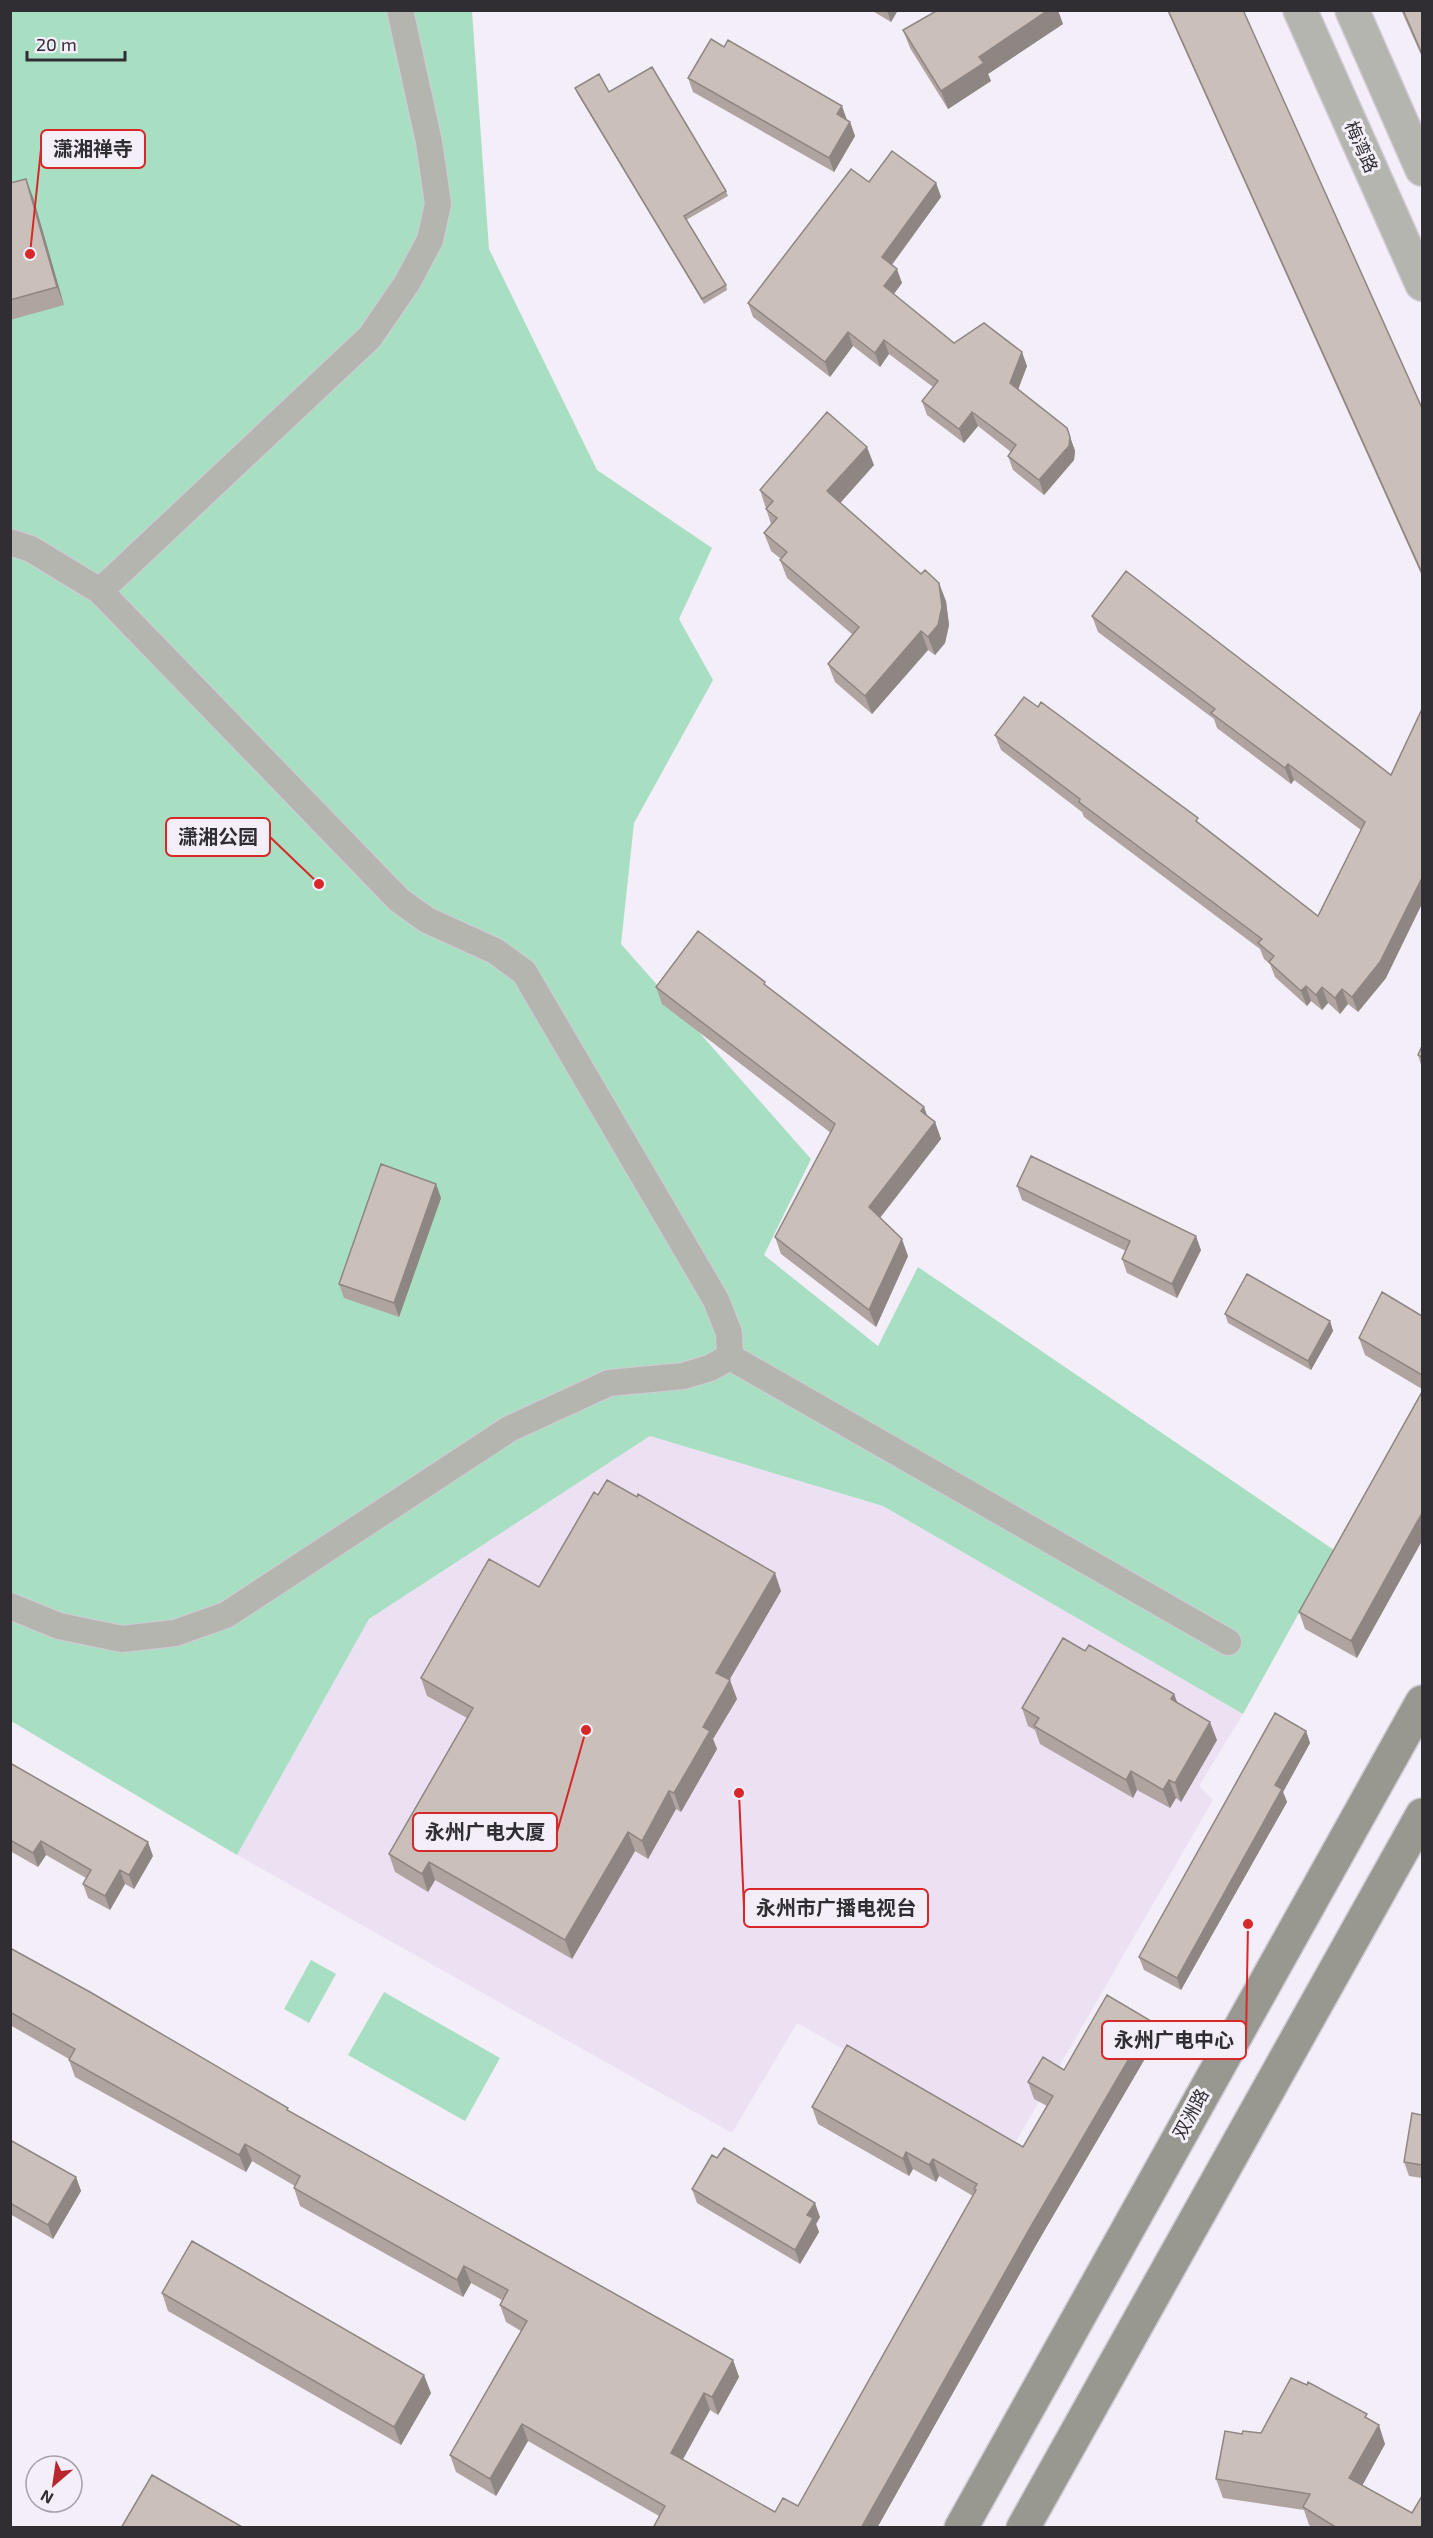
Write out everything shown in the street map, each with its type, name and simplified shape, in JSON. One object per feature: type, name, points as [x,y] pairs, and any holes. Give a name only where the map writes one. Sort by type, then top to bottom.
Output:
[{"type":"main road","name":"双洲路","points":[[961,2528],[1422,1702]]},
{"type":"main road","points":[[1023,2528],[1422,1815]]},
{"type":"street","points":[[100,591],[370,337],[407,283],[430,240],[438,204],[429,142],[400,10]]},
{"type":"street","name":"梅湾路","points":[[1300,10],[1422,284]]},
{"type":"street","points":[[1352,10],[1422,169]]},
{"type":"street","points":[[10,542],[31,549],[100,591],[399,900],[427,920],[495,951],[524,972],[716,1300],[729,1334],[729,1357]]},
{"type":"street","points":[[10,1606],[59,1626],[122,1639],[175,1633],[215,1619],[235,1609],[509,1429],[609,1383],[683,1376],[710,1368],[729,1357]]},
{"type":"street","points":[[729,1357],[1228,1642]]},
{"type":"shaded area","points":[[650,1436],[883,1506],[1243,1714],[1199,1786],[1213,1800],[1014,2145],[797,2023],[732,2133],[237,1855],[369,1619]]},
{"type":"green space","points":[[11,11],[472,11],[489,249],[597,470],[712,548],[679,619],[713,680],[634,823],[621,944],[811,1159],[764,1255],[878,1346],[918,1267],[1334,1550],[1243,1714],[883,1506],[650,1436],[369,1619],[237,1855],[11,1721]]},
{"type":"green space","points":[[311,1960],[336,1974],[309,2023],[284,2009]]},
{"type":"green space","points":[[384,1992],[500,2058],[465,2121],[348,2055]]},
{"type":"building","points":[[938,10],[1048,10],[979,57],[984,63],[941,91],[903,30]]},
{"type":"building","points":[[1168,10],[1243,10],[1422,408],[1422,573]]},
{"type":"building","points":[[1403,10],[1422,10],[1422,54]]},
{"type":"building","points":[[711,39],[724,47],[728,40],[842,106],[837,114],[850,122],[829,158],[688,78]]},
{"type":"building","points":[[652,67],[726,191],[684,216],[726,285],[702,299],[575,88],[599,74],[609,92]]},
{"type":"building","points":[[892,151],[936,183],[882,257],[897,269],[884,286],[954,343],[984,323],[1022,352],[1010,383],[1067,428],[1070,437],[1069,446],[1039,480],[1008,456],[1016,445],[972,412],[959,429],[922,401],[938,381],[884,340],[875,353],[848,332],[825,362],[748,303],[851,169],[869,182]]},
{"type":"building","points":[[26,179],[57,287],[10,300],[10,183]]},
{"type":"building","points":[[827,412],[867,447],[827,491],[921,574],[925,570],[939,583],[942,607],[938,625],[928,637],[921,631],[865,696],[828,664],[859,627],[780,560],[787,552],[764,533],[777,518],[766,509],[773,501],[760,490]]},
{"type":"building","points":[[1126,571],[1391,775],[1422,709],[1422,878],[1380,962],[1352,997],[1342,989],[1335,998],[1322,987],[1316,995],[1306,986],[1301,991],[1269,962],[1274,956],[1258,943],[1262,939],[1079,802],[1080,799],[995,735],[1024,697],[1038,707],[1041,702],[1198,818],[1196,821],[1318,916],[1365,822],[1288,764],[1285,768],[1211,713],[1215,709],[1092,616]]},
{"type":"building","points":[[698,931],[924,1107],[921,1111],[935,1122],[869,1207],[902,1239],[869,1310],[775,1237],[835,1124],[656,987]]},
{"type":"building","points":[[1031,1156],[1196,1236],[1172,1284],[1122,1259],[1130,1241],[1017,1186]]},
{"type":"building","points":[[381,1164],[436,1184],[394,1303],[339,1284]]},
{"type":"building","points":[[1247,1274],[1330,1321],[1308,1361],[1225,1314]]},
{"type":"building","points":[[1382,1292],[1422,1316],[1422,1375],[1359,1338]]},
{"type":"building","points":[[1422,1392],[1422,1513],[1351,1641],[1299,1612]]},
{"type":"building","points":[[607,1480],[637,1497],[638,1494],[775,1573],[716,1673],[730,1680],[703,1727],[710,1731],[674,1793],[669,1791],[642,1841],[628,1832],[565,1940],[429,1862],[422,1874],[389,1854],[473,1708],[421,1678],[489,1559],[539,1587],[594,1492],[598,1495]]},
{"type":"building","points":[[1063,1638],[1085,1651],[1089,1645],[1174,1694],[1171,1699],[1210,1722],[1175,1783],[1169,1780],[1163,1790],[1131,1771],[1126,1780],[1034,1726],[1039,1718],[1022,1708]]},
{"type":"building","points":[[1275,1713],[1306,1731],[1275,1785],[1282,1789],[1177,1978],[1139,1957]]},
{"type":"building","points":[[10,1763],[148,1842],[129,1875],[120,1870],[105,1896],[83,1884],[91,1870],[41,1841],[33,1853],[10,1840]]},
{"type":"building","points":[[10,1948],[90,1992],[288,2108],[287,2110],[733,2360],[712,2397],[704,2393],[671,2453],[775,2512],[783,2498],[798,2506],[976,2190],[974,2189],[977,2184],[933,2159],[929,2165],[906,2152],[903,2159],[812,2107],[847,2045],[1023,2147],[1053,2096],[1028,2082],[1043,2057],[1064,2070],[1107,1995],[1151,2021],[1030,2228],[861,2528],[653,2528],[665,2506],[522,2424],[490,2479],[450,2455],[527,2321],[500,2305],[508,2290],[464,2266],[457,2280],[294,2188],[300,2176],[245,2144],[239,2155],[69,2060],[75,2049],[10,2012]]},
{"type":"building","points":[[1412,2113],[1422,2115],[1422,2165],[1404,2162]]},
{"type":"building","points":[[10,2140],[76,2177],[48,2225],[10,2203]]},
{"type":"building","points":[[724,2148],[815,2203],[807,2215],[813,2218],[795,2250],[692,2189],[712,2155],[717,2158]]},
{"type":"building","points":[[192,2241],[424,2375],[394,2427],[162,2293]]},
{"type":"building","points":[[1291,2378],[1307,2385],[1308,2382],[1367,2414],[1365,2417],[1379,2425],[1349,2478],[1412,2513],[1422,2496],[1422,2528],[1337,2528],[1303,2507],[1310,2494],[1216,2479],[1225,2431],[1242,2434],[1243,2431],[1261,2433]]},
{"type":"building","points":[[152,2475],[244,2528],[121,2528]]},
{"type":"place","name":"潇湘禅寺","points":[[30,254]]},
{"type":"place","name":"潇湘公园","points":[[319,884]]},
{"type":"place","name":"永州广电大厦","points":[[586,1730]]},
{"type":"place","name":"永州市广播电视台","points":[[739,1793]]},
{"type":"place","name":"永州广电中心","points":[[1248,1924]]}]
